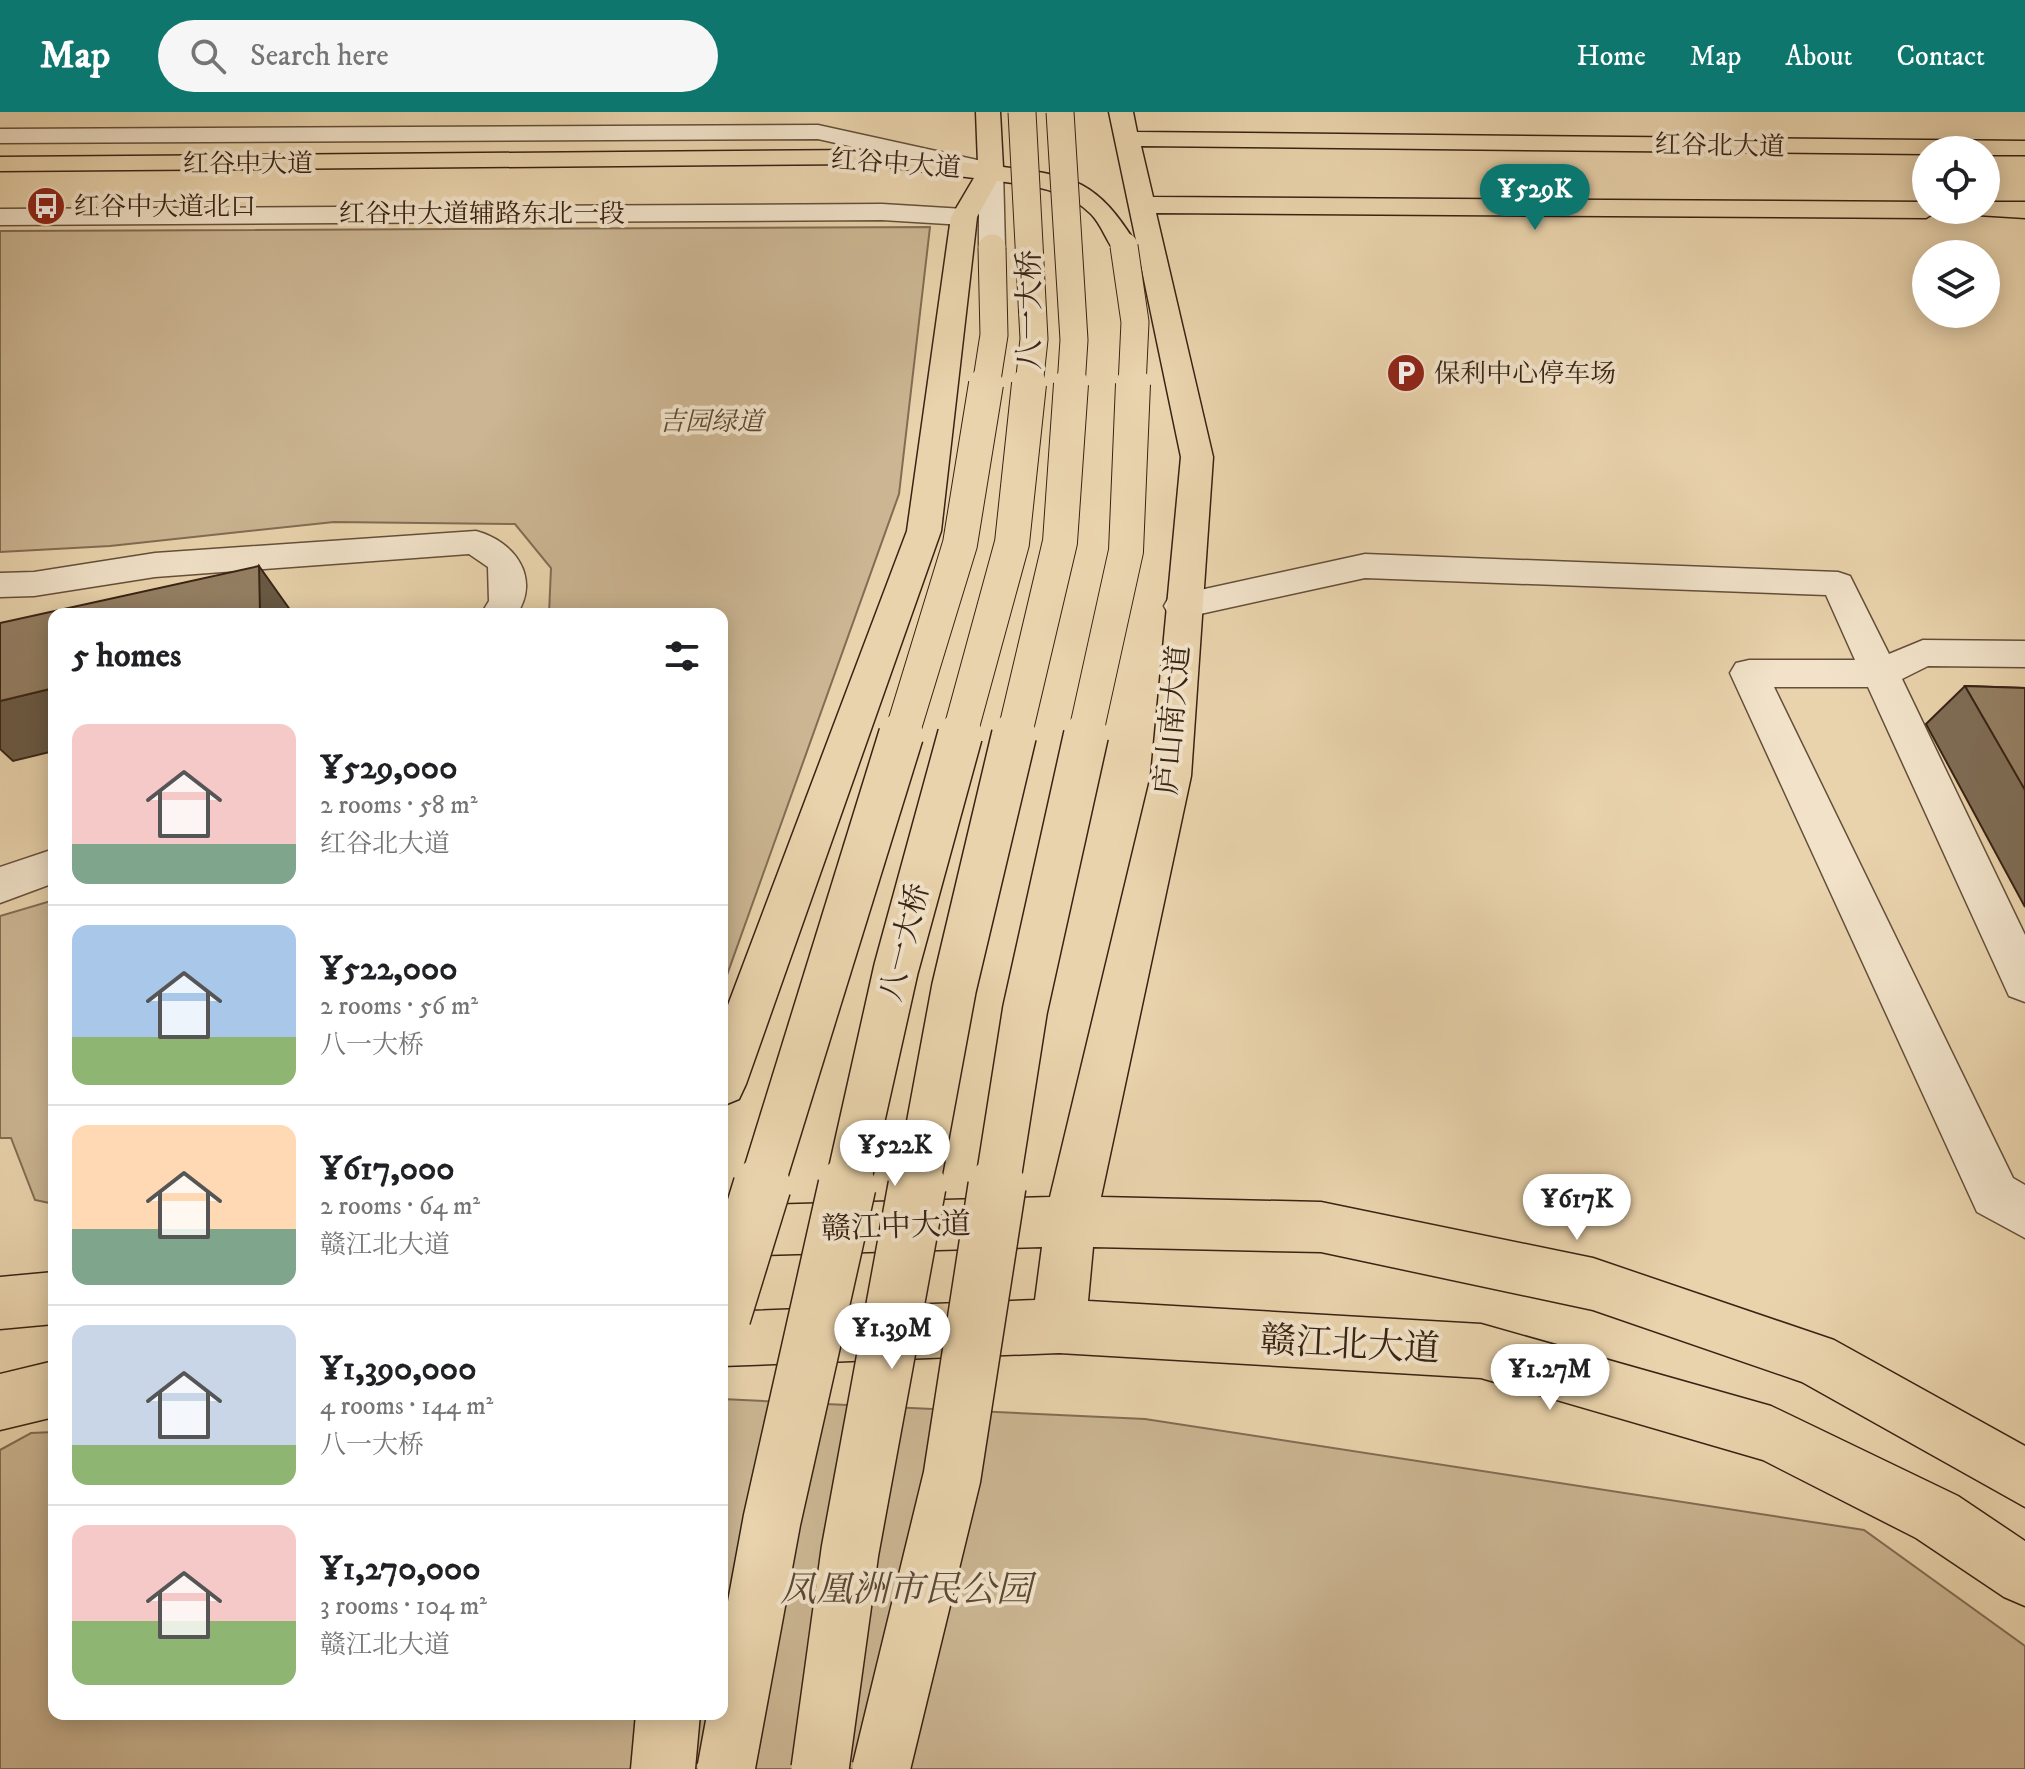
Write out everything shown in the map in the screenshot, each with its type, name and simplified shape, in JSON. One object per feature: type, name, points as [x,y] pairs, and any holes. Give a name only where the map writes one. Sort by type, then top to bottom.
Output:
[{"type":"main road","points":[[728,1068],[924,531],[964,217],[991,170],[988,112]]},
{"type":"main road","name":"八一大桥","points":[[726,1769],[772,1520],[896,969],[1012,543],[1034,339],[1022,112]]},
{"type":"main road","name":"八一大桥","points":[[820,1769],[850,1551],[954,988],[1060,542],[1074,340],[1060,112]]},
{"type":"main road","name":"红谷北大道","points":[[1124,126],[2025,148]]},
{"type":"main road","name":"庐山南大道","points":[[1059,1326],[1070,1221],[1171,776],[1182,606],[1197,457],[1144,205],[1124,126]]},
{"type":"main road","points":[[1853,146],[1897,209]]},
{"type":"main road","name":"红谷中大道","points":[[0,164],[863,157],[991,170]]},
{"type":"main road","points":[[881,1769],[952,1477],[1025,1010],[1126,551],[1135,322],[1124,246],[1102,210],[1083,196],[1049,180],[991,170]]},
{"type":"main road","name":"红谷中大道","points":[[872,182],[991,170]]},
{"type":"main road","name":"红谷中大道","points":[[0,188],[650,184]]},
{"type":"main road","points":[[1144,205],[1912,210]]},
{"type":"main road","points":[[2000,210],[2025,210]]},
{"type":"main road","points":[[728,1297],[960,544],[994,335],[992,248]]},
{"type":"main road","points":[[1070,1221],[1321,1227],[1593,1284],[1815,1359],[2025,1478]]},
{"type":"main road","name":"赣江中大道","points":[[728,1231],[1070,1221]]},
{"type":"main road","points":[[0,1303],[48,1299]]},
{"type":"main road","points":[[728,1339],[1059,1326]]},
{"type":"main road","name":"赣江北大道","points":[[1059,1326],[1481,1351],[1771,1434],[1937,1517],[2025,1576]]},
{"type":"main road","points":[[0,1402],[48,1390]]},
{"type":"main road","points":[[663,1769],[667,1720]]},
{"type":"street","points":[[58,136],[78,112]]},
{"type":"street","points":[[0,136],[818,132],[991,170],[992,248]]},
{"type":"street","name":"红谷中大道辅路东北一段","points":[[0,217],[882,212],[964,217]]},
{"type":"street","points":[[0,585],[34,584],[155,565],[476,542],[505,562],[507,602],[503,608]]},
{"type":"street","points":[[1182,606],[1365,566],[1838,584],[2025,982]]},
{"type":"street","points":[[2025,654],[1923,653],[1880,674],[1749,673],[1995,1195],[2025,1213]]},
{"type":"street","points":[[0,885],[48,868]]},
{"type":"green space","name":"吉园绿道","points":[[930,227],[899,494],[728,972],[728,608],[549,608],[551,568],[515,524],[334,522],[110,546],[0,552],[0,231]]},
{"type":"green space","points":[[48,902],[48,1203],[35,1200],[11,1138],[0,1138],[0,916]]},
{"type":"green space","name":"凤凰洲市民公园","points":[[728,1399],[1145,1419],[1864,1530],[2025,1646],[2025,1769],[0,1769],[0,1450],[31,1433],[48,1432],[48,1720],[728,1720]]},
{"type":"building","points":[[259,566],[260,608],[68,608]]},
{"type":"building","points":[[48,612],[48,689],[0,701],[0,623]]},
{"type":"building","points":[[1965,686],[2025,688],[2025,790]]},
{"type":"place","name":"红谷中大道北口","points":[[46,206]]},
{"type":"place","name":"保利中心停车场","points":[[1406,373]]}]
